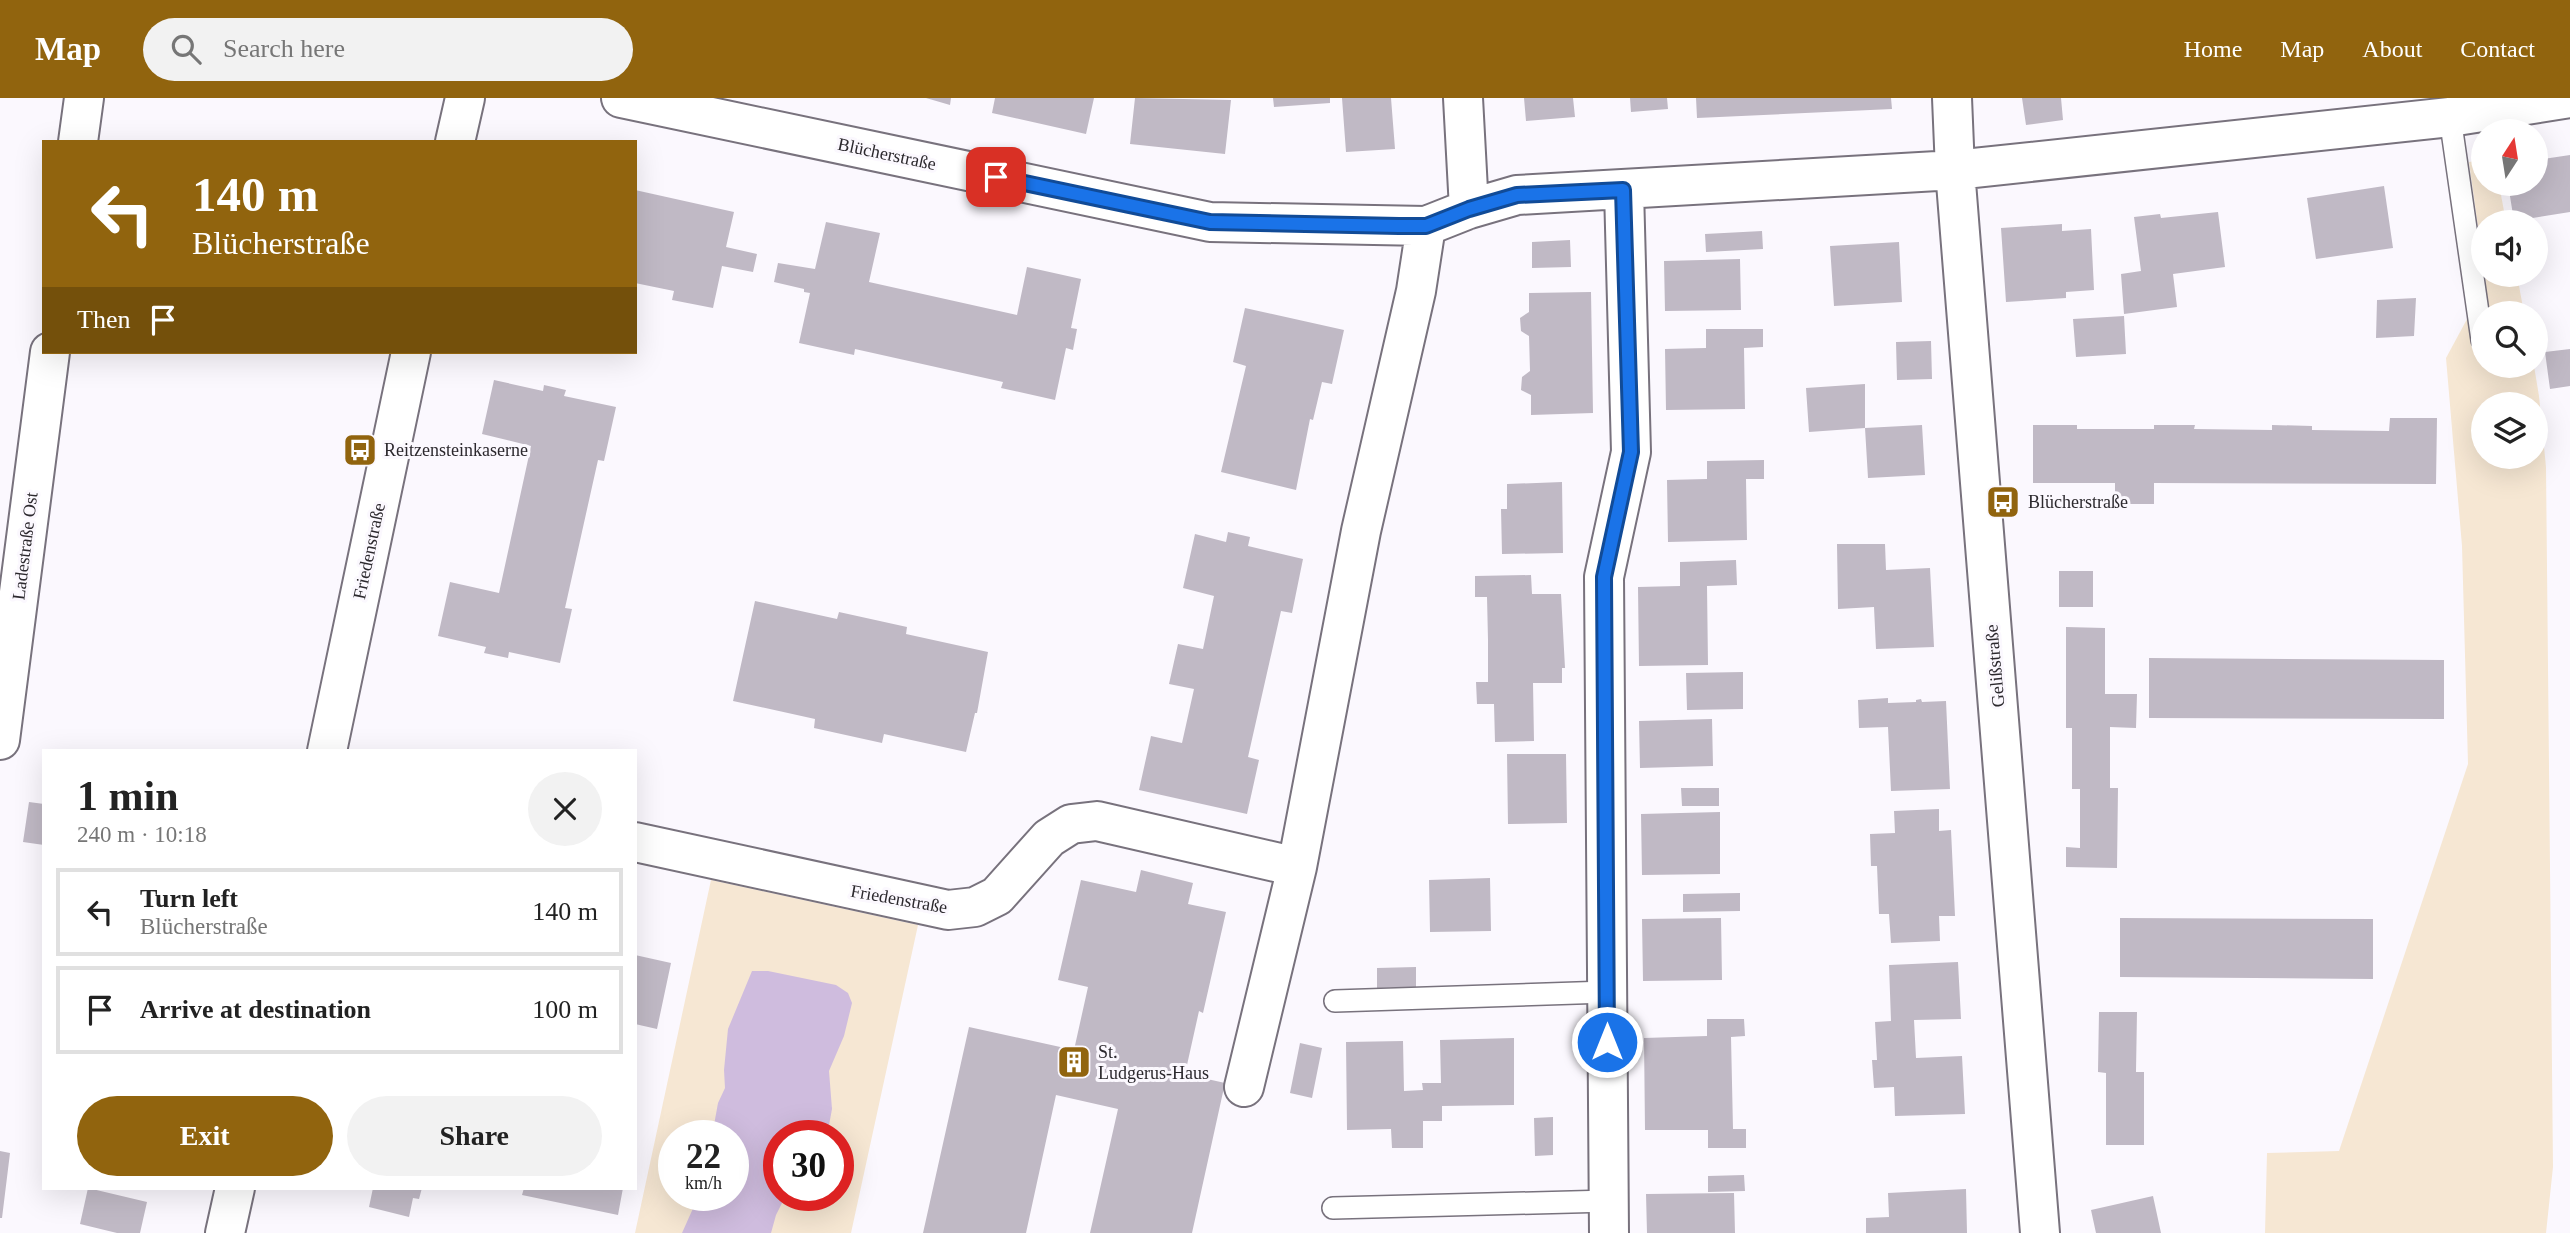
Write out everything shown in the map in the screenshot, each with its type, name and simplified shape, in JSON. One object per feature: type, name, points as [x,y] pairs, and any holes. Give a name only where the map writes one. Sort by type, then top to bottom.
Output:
[{"type":"street","points":[[78,140],[84,98]]},
{"type":"street","points":[[455,140],[465,98]]},
{"type":"street","name":"Blücherstraße","points":[[621,98],[1210,222],[1426,226],[1469,209],[1517,195],[1955,170],[2449,107],[2570,98]]},
{"type":"street","points":[[1463,98],[1469,209]]},
{"type":"street","name":"Gelißstraße","points":[[1952,98],[1955,170],[2040,1233]]},
{"type":"street","points":[[1609,1217],[1604,577],[1631,452],[1623,190]]},
{"type":"street","points":[[1244,1087],[1297,867],[1361,531],[1416,291],[1426,226]]},
{"type":"street","name":"Ladestraße Ost","points":[[0,740],[50,354]]},
{"type":"street","name":"Friedenstraße","points":[[327,749],[411,354]]},
{"type":"street","name":"Friedenstraße","points":[[637,842],[948,910],[975,907],[997,896],[1049,838],[1071,824],[1097,821],[1297,867]]},
{"type":"street","points":[[225,1233],[235,1190]]},
{"type":"lane","points":[[2449,107],[2476,301]]},
{"type":"lane","points":[[1335,1000],[1607,992]]},
{"type":"lane","points":[[1333,1208],[1609,1217]]},
{"type":"shaded area","points":[[2474,196],[2501,196],[2504,210],[2476,210]]},
{"type":"shaded area","points":[[2484,287],[2519,287],[2522,301],[2477,301]]},
{"type":"shaded area","points":[[2471,312],[2471,378],[2536,378],[2538,392],[2471,392],[2471,469],[2546,469],[2553,1167],[2546,1233],[2265,1233],[2267,1153],[2339,1151],[2468,764],[2462,546],[2446,358]]},
{"type":"shaded area","points":[[711,880],[918,925],[851,1233],[635,1233],[658,1126],[658,1211],[749,1211],[749,1120],[659,1120]]},
{"type":"shaded area","points":[[752,971],[768,971],[836,985],[848,993],[852,1003],[844,1036],[829,1071],[832,1109],[830,1120],[763,1120],[763,1211],[778,1211],[771,1233],[682,1233],[692,1211],[749,1211],[749,1120],[715,1120],[718,1103],[725,1088],[728,1029]]},
{"type":"building","points":[[926,98],[951,98],[950,105]]},
{"type":"building","points":[[995,98],[1094,98],[1086,134],[992,113]]},
{"type":"building","points":[[1135,98],[1231,100],[1225,154],[1130,144]]},
{"type":"building","points":[[1273,98],[1330,98],[1330,103],[1274,107]]},
{"type":"building","points":[[1342,98],[1391,98],[1395,149],[1346,152]]},
{"type":"building","points":[[1524,98],[1573,98],[1575,117],[1526,121]]},
{"type":"building","points":[[1630,98],[1667,98],[1668,109],[1631,112]]},
{"type":"building","points":[[1696,98],[1891,98],[1892,109],[1697,118]]},
{"type":"building","points":[[2022,98],[2061,98],[2063,120],[2026,125]]},
{"type":"building","points":[[2570,155],[2570,212],[2548,216],[2548,210],[2512,210],[2510,196],[2548,196],[2548,158]]},
{"type":"building","points":[[2384,186],[2393,248],[2316,259],[2307,198]]},
{"type":"building","points":[[637,190],[734,212],[726,247],[757,254],[753,272],[722,266],[713,308],[672,300],[674,291],[637,283]]},
{"type":"building","points":[[2218,212],[2225,267],[2173,274],[2177,307],[2124,314],[2121,274],[2141,271],[2134,217],[2160,214],[2161,218]]},
{"type":"building","points":[[826,222],[880,233],[869,282],[1017,315],[1027,267],[1081,279],[1071,328],[1077,329],[1073,350],[1066,348],[1055,400],[1001,388],[1003,382],[855,349],[854,355],[799,343],[810,293],[774,282],[778,263],[815,269]]},
{"type":"building","points":[[2062,224],[2062,231],[2091,229],[2094,290],[2066,292],[2066,298],[2006,302],[2001,228]]},
{"type":"building","points":[[1762,231],[1763,249],[1706,252],[1705,234]]},
{"type":"building","points":[[1570,240],[1571,267],[1532,268],[1532,242]]},
{"type":"building","points":[[1899,242],[1902,302],[1834,306],[1830,246]]},
{"type":"building","points":[[1740,259],[1741,310],[1665,311],[1664,261]]},
{"type":"building","points":[[1591,292],[1593,413],[1531,415],[1531,395],[1521,390],[1522,377],[1530,371],[1529,336],[1521,331],[1520,318],[1529,312],[1529,293]]},
{"type":"building","points":[[2416,298],[2414,336],[2376,338],[2377,300]]},
{"type":"building","points":[[1245,308],[1344,330],[1332,384],[1322,382],[1313,420],[1310,419],[1296,490],[1221,472],[1246,366],[1233,362]]},
{"type":"building","points":[[2124,316],[2126,354],[2076,357],[2073,319]]},
{"type":"building","points":[[1706,329],[1763,329],[1763,347],[1744,348],[1745,409],[1666,410],[1665,349],[1706,348]]},
{"type":"building","points":[[1931,341],[1932,379],[1897,380],[1896,342]]},
{"type":"building","points":[[2570,349],[2570,386],[2550,389],[2548,352]]},
{"type":"building","points":[[494,380],[543,391],[544,385],[566,390],[564,396],[616,407],[604,461],[598,460],[565,608],[572,609],[560,663],[509,652],[508,658],[484,653],[486,647],[438,636],[450,582],[499,593],[531,446],[482,434]]},
{"type":"building","points":[[1865,384],[1865,428],[1809,432],[1806,388]]},
{"type":"building","points":[[2390,418],[2437,418],[2436,484],[2154,483],[2154,504],[2115,504],[2115,483],[2033,483],[2033,425],[2077,425],[2077,429],[2154,429],[2154,425],[2195,425],[2194,429],[2272,430],[2272,425],[2312,426],[2312,430],[2389,431]]},
{"type":"building","points":[[1922,425],[1925,475],[1868,478],[1865,428]]},
{"type":"building","points":[[1764,460],[1764,479],[1746,479],[1747,540],[1668,542],[1667,480],[1707,479],[1707,461]]},
{"type":"building","points":[[1562,482],[1563,553],[1502,554],[1501,509],[1507,509],[1507,484]]},
{"type":"building","points":[[1228,532],[1250,537],[1248,546],[1303,559],[1292,613],[1281,611],[1248,757],[1259,760],[1247,814],[1139,790],[1151,736],[1182,743],[1194,689],[1169,684],[1178,644],[1203,649],[1214,596],[1183,588],[1195,534],[1226,542]]},
{"type":"building","points":[[1837,544],[1885,544],[1886,570],[1930,568],[1934,647],[1876,649],[1874,607],[1838,609]]},
{"type":"building","points":[[1736,560],[1737,585],[1707,586],[1708,665],[1639,666],[1638,587],[1680,586],[1680,562]]},
{"type":"building","points":[[2059,571],[2093,571],[2093,607],[2059,607]]},
{"type":"building","points":[[1531,575],[1532,594],[1561,594],[1565,668],[1562,668],[1562,683],[1533,683],[1534,741],[1495,742],[1494,704],[1477,704],[1476,682],[1488,682],[1488,640],[1487,597],[1475,597],[1475,576]]},
{"type":"building","points":[[755,601],[837,619],[839,612],[907,627],[906,634],[988,652],[977,713],[966,752],[884,734],[882,743],[814,728],[815,719],[733,701]]},
{"type":"building","points":[[2066,627],[2105,628],[2105,694],[2137,694],[2136,728],[2110,727],[2110,788],[2118,788],[2117,868],[2066,867],[2066,847],[2080,848],[2080,789],[2072,789],[2072,728],[2066,728]]},
{"type":"building","points":[[2149,658],[2444,660],[2444,719],[2149,718]]},
{"type":"building","points":[[1743,672],[1743,709],[1687,710],[1686,673]]},
{"type":"building","points":[[1888,698],[1888,703],[1916,702],[1921,699],[1922,702],[1946,701],[1950,789],[1891,791],[1888,727],[1859,728],[1858,700]]},
{"type":"building","points":[[1712,719],[1713,766],[1640,768],[1639,721]]},
{"type":"building","points":[[1507,754],[1566,754],[1567,823],[1508,824]]},
{"type":"building","points":[[1681,788],[1719,788],[1719,806],[1682,806]]},
{"type":"building","points":[[29,802],[42,804],[42,845],[23,842]]},
{"type":"building","points":[[1939,809],[1939,831],[1951,830],[1955,916],[1939,916],[1940,941],[1891,943],[1889,914],[1879,914],[1877,866],[1871,866],[1870,834],[1895,833],[1894,811]]},
{"type":"building","points":[[1720,812],[1720,874],[1642,875],[1641,814]]},
{"type":"building","name":"St. Ludgerus-Haus","points":[[1141,870],[1193,883],[1188,904],[1226,912],[1203,1013],[1199,1011],[1185,1074],[1225,1083],[1192,1233],[1090,1233],[1118,1109],[1056,1095],[1026,1233],[923,1233],[969,1027],[1074,1050],[1088,987],[1058,980],[1081,880],[1136,892]]},
{"type":"building","points":[[1490,878],[1491,931],[1430,932],[1429,880]]},
{"type":"building","points":[[1740,893],[1740,911],[1683,912],[1683,894]]},
{"type":"building","points":[[1721,918],[1722,980],[1643,981],[1642,919]]},
{"type":"building","points":[[2120,918],[2373,919],[2373,979],[2120,977]]},
{"type":"building","points":[[637,955],[671,963],[657,1029],[637,1024]]},
{"type":"building","points":[[1958,962],[1961,1019],[1914,1020],[1916,1058],[1962,1056],[1965,1114],[1895,1116],[1894,1087],[1874,1088],[1872,1060],[1877,1060],[1875,1022],[1891,1021],[1889,965]]},
{"type":"building","points":[[1416,967],[1416,987],[1377,988],[1377,968]]},
{"type":"building","points":[[2099,1012],[2137,1012],[2136,1072],[2144,1072],[2144,1145],[2106,1145],[2106,1073],[2098,1072]]},
{"type":"building","points":[[1707,1019],[1744,1019],[1745,1036],[1731,1037],[1733,1129],[1746,1129],[1746,1148],[1708,1148],[1708,1130],[1645,1130],[1644,1038],[1707,1036]]},
{"type":"building","points":[[1514,1038],[1514,1105],[1442,1106],[1442,1121],[1423,1121],[1423,1148],[1392,1148],[1391,1129],[1347,1130],[1346,1042],[1403,1041],[1404,1091],[1423,1090],[1422,1083],[1441,1083],[1440,1040]]},
{"type":"building","points":[[1300,1043],[1322,1048],[1312,1098],[1290,1093]]},
{"type":"building","points":[[1553,1117],[1553,1155],[1535,1156],[1534,1118]]},
{"type":"building","points":[[0,1151],[10,1153],[2,1218],[0,1218]]},
{"type":"building","points":[[1744,1175],[1745,1191],[1708,1192],[1708,1176]]},
{"type":"building","points":[[1966,1189],[1967,1233],[1866,1233],[1866,1218],[1889,1217],[1888,1193]]},
{"type":"building","points":[[88,1190],[147,1202],[140,1233],[117,1233],[80,1224]]},
{"type":"building","points":[[373,1190],[421,1190],[419,1199],[413,1198],[409,1217],[369,1207]]},
{"type":"building","points":[[523,1190],[623,1190],[618,1215],[522,1195]]},
{"type":"building","points":[[1734,1193],[1735,1233],[1647,1233],[1646,1194]]},
{"type":"building","points":[[2153,1196],[2161,1233],[2096,1233],[2091,1210]]},
{"type":"place","name":"Reitzensteinkaserne","points":[[360,450]]},
{"type":"place","name":"Blücherstraße","points":[[2003,502]]},
{"type":"place","name":"St. Ludgerus-Haus","points":[[1074,1062]]},
{"type":"route","points":[[996,177],[1210,222],[1399,226],[1426,226],[1469,209],[1517,195],[1623,190],[1631,452],[1604,577],[1607,1042]]}]
